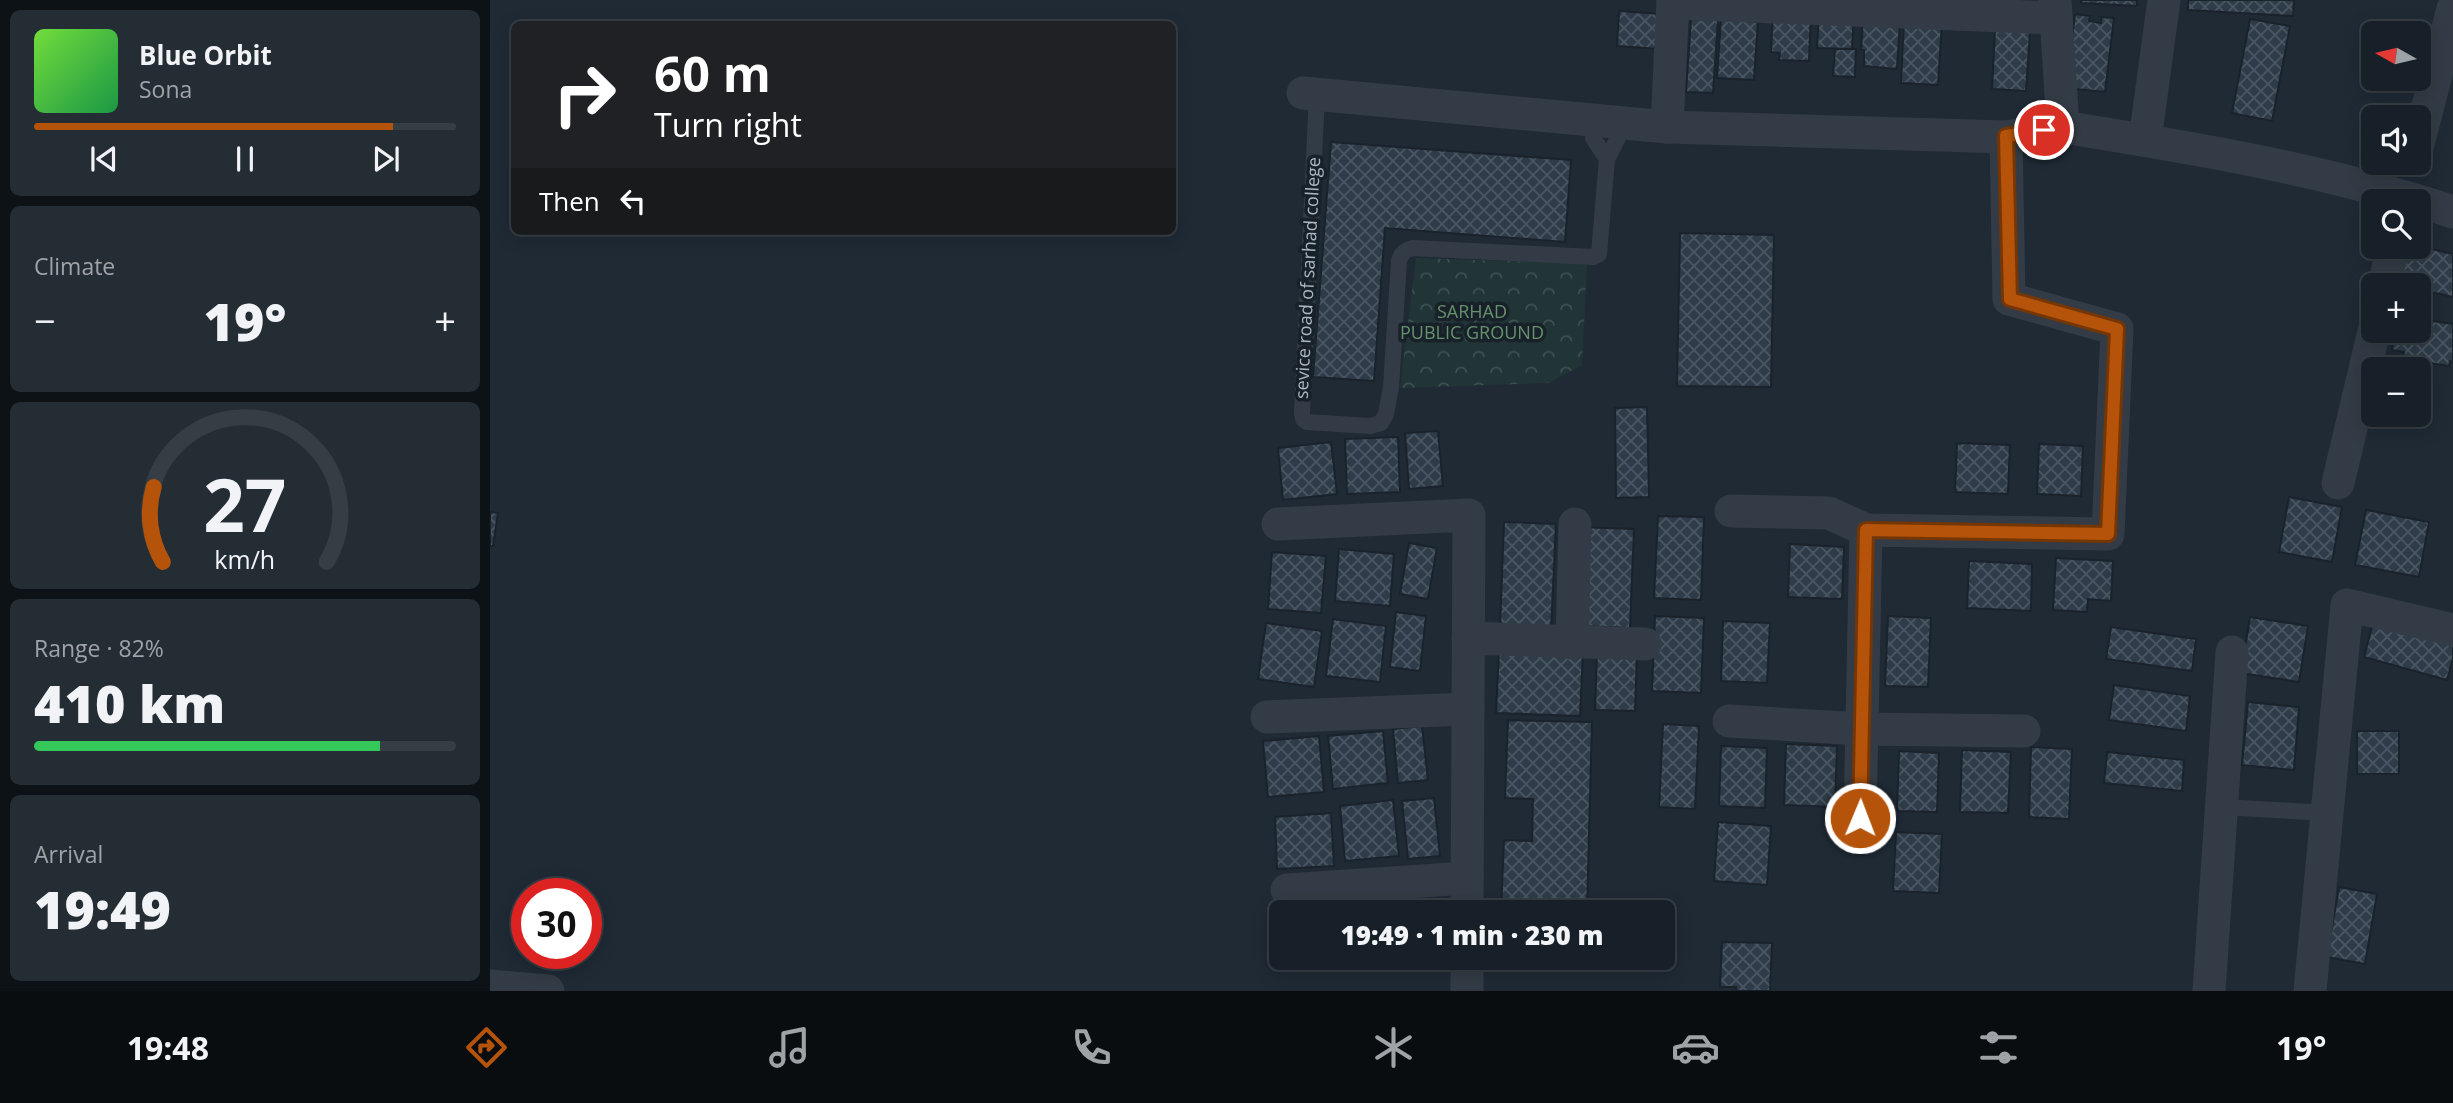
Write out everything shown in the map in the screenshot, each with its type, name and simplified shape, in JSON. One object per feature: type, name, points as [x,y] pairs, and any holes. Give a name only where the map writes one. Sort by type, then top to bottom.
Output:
[{"type":"street","points":[[2145,140],[2164,0]]},
{"type":"street","points":[[1667,127],[1673,2],[2055,9],[2063,127]]},
{"type":"street","points":[[2428,105],[2453,9]]},
{"type":"street","points":[[1310,93],[1667,127],[2006,136],[2063,127],[2201,149],[2364,189]]},
{"type":"street","points":[[1731,512],[1829,513],[1866,530],[2108,534],[2117,329],[2010,299],[2006,136]]},
{"type":"street","points":[[2431,206],[2453,212]]},
{"type":"street","points":[[2338,483],[2371,343]]},
{"type":"street","points":[[1278,524],[1469,515],[1467,900]]},
{"type":"street","points":[[1572,643],[1575,524]]},
{"type":"street","points":[[1860,818],[1866,530]]},
{"type":"street","points":[[2310,991],[2347,605],[2453,630]]},
{"type":"street","points":[[1468,638],[1645,644]]},
{"type":"street","points":[[2209,991],[2232,652]]},
{"type":"street","points":[[1267,717],[1468,709]]},
{"type":"street","points":[[1728,721],[1862,729],[2024,731]]},
{"type":"street","points":[[1287,890],[1467,878]]},
{"type":"street","points":[[1466,991],[1467,970]]},
{"type":"street","points":[[490,986],[548,991]]},
{"type":"lane","name":"sevice road of sarhad college","points":[[1310,93],[1302,413],[1307,422],[1370,426],[1381,424],[1386,414],[1391,387],[1399,261],[1405,250],[1413,247],[1597,257],[1600,249],[1607,159]]},
{"type":"lane","points":[[1607,122],[1616,140],[1607,159],[1593,138],[1607,122]]},
{"type":"lane","points":[[2222,807],[2327,813]]},
{"type":"green space","name":"SARHAD PUBLIC GROUND","points":[[1416,258],[1587,264],[1582,365],[1549,383],[1400,388]]},
{"type":"building","points":[[2081,0],[2137,0],[2137,6],[2081,3]]},
{"type":"building","points":[[2188,0],[2294,0],[2293,16],[2188,10]]},
{"type":"building","points":[[1773,9],[1811,12],[1809,61],[1779,60],[1780,53],[1771,52]]},
{"type":"building","points":[[1619,11],[1661,14],[1659,49],[1617,46]]},
{"type":"building","points":[[1819,14],[1854,15],[1852,49],[1817,48]]},
{"type":"building","points":[[2075,14],[2090,16],[2089,21],[2101,23],[2101,17],[2114,18],[2105,92],[2066,88]]},
{"type":"building","points":[[1863,18],[1900,21],[1897,69],[1864,66],[1864,50],[1861,50]]},
{"type":"building","points":[[1691,19],[1718,20],[1713,93],[1686,92]]},
{"type":"building","points":[[1721,19],[1758,22],[1754,80],[1717,78]]},
{"type":"building","points":[[2250,19],[2290,26],[2272,121],[2232,113]]},
{"type":"building","points":[[1904,20],[1942,22],[1938,85],[1901,83]]},
{"type":"building","points":[[1995,30],[2030,32],[2026,91],[1992,89]]},
{"type":"building","points":[[1835,49],[1856,49],[1855,77],[1833,76]]},
{"type":"building","points":[[1331,142],[1571,160],[1565,242],[1385,228],[1374,381],[1313,377]]},
{"type":"building","points":[[1680,233],[1774,235],[1771,387],[1677,386]]},
{"type":"building","points":[[2431,249],[2453,254],[2453,297],[2431,292],[2431,273],[2399,273],[2402,259],[2431,259]]},
{"type":"building","points":[[2431,321],[2453,324],[2453,362],[2450,361],[2449,366],[2431,363],[2431,357],[2403,357],[2404,352],[2392,350],[2393,343],[2431,343]]},
{"type":"building","points":[[1647,407],[1649,497],[1616,498],[1615,408]]},
{"type":"building","points":[[1438,431],[1443,486],[1409,489],[1405,433]]},
{"type":"building","points":[[1398,437],[1400,492],[1347,494],[1345,439]]},
{"type":"building","points":[[1331,442],[1337,494],[1283,500],[1278,448]]},
{"type":"building","points":[[1957,443],[2010,445],[2008,494],[1955,492]]},
{"type":"building","points":[[2039,444],[2083,446],[2081,496],[2037,494]]},
{"type":"building","points":[[2289,497],[2342,507],[2332,562],[2279,552]]},
{"type":"building","points":[[2366,510],[2429,522],[2419,577],[2355,565]]},
{"type":"building","points":[[490,512],[498,513],[493,546],[490,546]]},
{"type":"building","points":[[1658,516],[1704,517],[1701,600],[1654,598]]},
{"type":"building","points":[[1504,522],[1556,524],[1551,630],[1500,628]]},
{"type":"building","points":[[1579,527],[1634,529],[1630,628],[1575,626]]},
{"type":"building","points":[[1409,543],[1437,548],[1428,599],[1400,594]]},
{"type":"building","points":[[1790,544],[1844,547],[1842,599],[1788,597]]},
{"type":"building","points":[[1339,549],[1394,554],[1390,606],[1335,601]]},
{"type":"building","points":[[1272,552],[1326,556],[1321,613],[1268,609]]},
{"type":"building","points":[[2056,558],[2113,561],[2111,601],[2088,599],[2087,612],[2053,610]]},
{"type":"building","points":[[1969,561],[2032,564],[2031,611],[1967,608]]},
{"type":"building","points":[[1396,612],[1426,616],[1420,671],[1390,667]]},
{"type":"building","points":[[1655,616],[1704,618],[1701,693],[1652,691]]},
{"type":"building","points":[[1888,616],[1931,618],[1928,687],[1885,686]]},
{"type":"building","points":[[2250,617],[2308,626],[2299,682],[2241,673]]},
{"type":"building","points":[[1333,619],[1386,626],[1380,682],[1326,676]]},
{"type":"building","points":[[2374,619],[2453,642],[2453,658],[2447,680],[2364,657]]},
{"type":"building","points":[[1723,621],[1770,623],[1767,683],[1721,681]]},
{"type":"building","points":[[1266,623],[1322,631],[1314,687],[1258,679]]},
{"type":"building","points":[[2111,627],[2196,639],[2192,671],[2106,659]]},
{"type":"building","points":[[1499,650],[1583,653],[1580,716],[1496,713]]},
{"type":"building","points":[[1597,652],[1637,654],[1635,711],[1595,710]]},
{"type":"building","points":[[2114,685],[2190,696],[2186,731],[2109,720]]},
{"type":"building","points":[[2248,702],[2299,707],[2294,770],[2242,765]]},
{"type":"building","points":[[1508,720],[1592,722],[1587,900],[1502,900],[1504,840],[1532,841],[1533,799],[1505,798]]},
{"type":"building","points":[[1663,724],[1699,726],[1695,809],[1659,807]]},
{"type":"building","points":[[1422,726],[1428,780],[1398,783],[1393,729]]},
{"type":"building","points":[[1383,731],[1388,783],[1333,789],[1328,736]]},
{"type":"building","points":[[2357,731],[2399,731],[2399,774],[2357,774]]},
{"type":"building","points":[[1319,736],[1324,792],[1268,797],[1263,741]]},
{"type":"building","points":[[1786,744],[1837,746],[1835,807],[1784,805]]},
{"type":"building","points":[[1721,746],[1767,748],[1765,808],[1719,806]]},
{"type":"building","points":[[2031,747],[2072,749],[2069,819],[2029,817]]},
{"type":"building","points":[[1962,750],[2011,752],[2008,813],[1960,812]]},
{"type":"building","points":[[1899,751],[1939,753],[1937,812],[1897,811]]},
{"type":"building","points":[[2107,752],[2184,760],[2182,791],[2104,783]]},
{"type":"building","points":[[1434,798],[1440,856],[1408,859],[1402,801]]},
{"type":"building","points":[[1393,800],[1399,856],[1345,861],[1340,806]]},
{"type":"building","points":[[1331,813],[1334,866],[1277,869],[1275,817]]},
{"type":"building","points":[[1718,822],[1771,826],[1767,885],[1714,881]]},
{"type":"building","points":[[1896,832],[1942,834],[1939,893],[1893,891]]},
{"type":"building","points":[[2339,887],[2377,894],[2365,964],[2327,957]]},
{"type":"building","points":[[1722,942],[1772,943],[1770,991],[1736,991],[1736,987],[1720,987]]},
{"type":"route","points":[[1860,818],[1866,530],[2108,534],[2117,329],[2010,299],[2006,136],[2044,130]]}]
